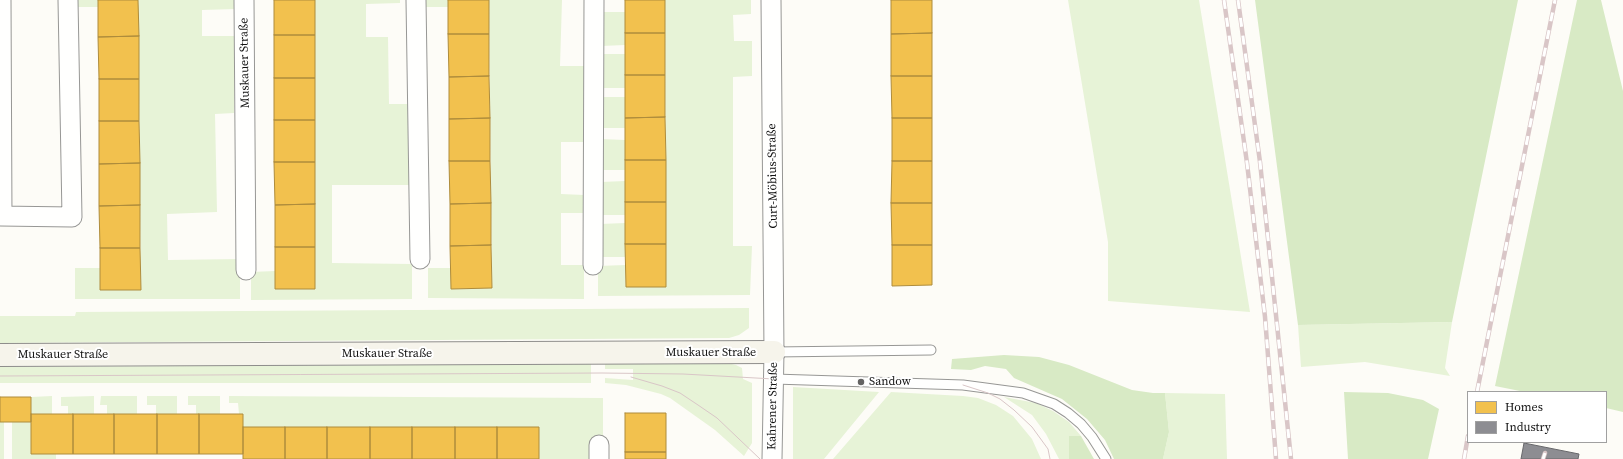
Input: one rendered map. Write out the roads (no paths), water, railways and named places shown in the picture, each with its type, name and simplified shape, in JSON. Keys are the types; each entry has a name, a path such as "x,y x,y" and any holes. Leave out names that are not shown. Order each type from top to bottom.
{"street":[{"path":"1,0 1,216 72,217 68,0"},
{"name":"Muskauer Straße","path":"244,0 246,270"},
{"path":"416,0 420,259"},
{"path":"592,265 594,0"},
{"name":"Curt-Möbius-Straße","path":"771,0 774,352"},
{"name":"Muskauer Straße","path":"0,355 774,352"},
{"name":"Kahrener Straße","path":"772,459 774,352"}],"lane":[{"path":"774,352 931,350"},
{"path":"774,379 963,385 1023,393 1048,401 1068,413 1081,424 1092,437 1106,459"}],"tram line":[{"path":"0,376 602,373 683,374 774,379"},
{"path":"631,377 680,393 717,418 760,459"},
{"path":"963,385 988,393 1000,399 1014,410 1032,427 1048,449 1050,459"}],"railway":[{"path":"1224,0 1247,163 1265,317 1276,459"},
{"path":"1238,0 1260,162 1291,459"},
{"path":"1477,391 1555,0"},
{"path":"1464,459 1467,442"},
{"path":"1543,459 1545,453"}],"place":[{"name":"Sandow","path":"861,382"}]}
